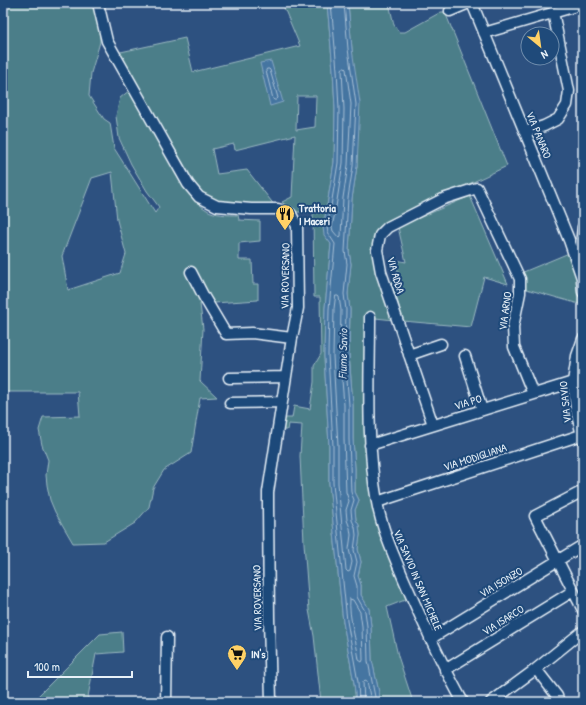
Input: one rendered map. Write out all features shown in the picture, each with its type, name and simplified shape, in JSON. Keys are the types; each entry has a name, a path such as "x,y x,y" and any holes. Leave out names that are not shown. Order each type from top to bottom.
{"street":[{"name":"VIA ROVERSANO","path":"98,3 107,41 188,184 199,197 217,206 251,209 278,209 291,214 297,226 298,308 268,492 268,618 271,702"},
{"path":"450,11 469,3"},
{"name":"VIA PANARO","path":"472,3 569,240 582,278"},
{"path":"484,33 583,4"},
{"path":"525,132 544,126 558,119 567,105 569,91 553,12"},
{"name":"VIA ADDA","path":"433,425 381,272 377,250 380,235 388,227 443,199 477,188"},
{"name":"VIA ARNO","path":"477,188 520,279 520,294 513,327 514,347 533,394"},
{"path":"583,227 583,292"},
{"path":"190,272 226,334 252,333 292,338"},
{"name":"VIA SAVIO IN SAN MICHELE","path":"370,317 370,445 377,502 386,539 430,639 445,670 464,702"},
{"name":"VIA SAVIO","path":"582,438 576,410 573,382 577,356 583,339"},
{"path":"409,355 441,344"},
{"path":"465,356 482,410"},
{"path":"229,378 286,377"},
{"name":"VIA PO","path":"370,445 573,382"},
{"path":"230,403 282,402"},
{"name":"VIA MODIGLIANA","path":"377,502 582,438"},
{"path":"583,491 536,516 583,610"},
{"name":"VIA ISONZO","path":"430,639 583,545"},
{"name":"VIA ISARCO","path":"445,670 573,591"},
{"path":"494,701 583,631"},
{"path":"166,702 167,637"},
{"path":"536,669 557,696 559,702"}],"green space":[{"path":"3,3 95,3 100,24 100,42 91,73 89,96 104,119 110,123 114,148 155,213 159,207 147,191 131,164 119,138 116,116 120,98 130,90 189,191 199,204 210,212 238,215 239,220 260,221 260,241 239,243 239,260 252,260 253,284 258,284 258,300 200,304 203,329 200,381 217,397 200,398 191,453 164,470 153,488 149,507 135,523 104,542 73,543 55,512 50,500 47,485 46,475 48,460 42,445 39,430 43,417 80,416 78,392 3,392","holes":["112,172 117,220 126,254 120,273 68,290 62,256 92,178"]},
{"path":"282,3 327,3 335,109 334,162 323,227 325,235 331,244 325,308 324,356 329,446 329,483 343,622 356,702 321,702 314,636 309,610 304,543 300,456 302,425 288,424 287,430 282,430 285,418 292,418 294,406 310,409 314,382 314,366 321,354 320,297 314,297 313,212 293,212 282,202 292,197 295,135 235,150 234,144 212,149 217,174 247,170 275,206 217,204 202,195 169,139 164,135 116,53 185,38 193,72 300,46","holes":["297,96 316,96 315,127 296,130"]},
{"path":"348,3 389,3 394,25 399,32 405,32 441,12 445,12 507,166 380,226 374,237 373,250 394,320 366,317 369,479 410,598 387,607 398,656 413,702 381,702 372,660 369,609 361,595 361,585 358,576 361,562 358,549 360,535 355,510 359,500 355,492 353,405 349,354 350,310 348,294 351,264 349,251 352,199 357,166 352,49"},
{"path":"470,196 508,284 484,277 471,327 403,321 392,281 399,278 396,260 406,262 398,227"},
{"path":"569,253 578,282 579,304 523,288 521,273"},
{"path":"583,357 583,422 579,402 580,375"},
{"path":"122,632 123,652 96,654 87,702 32,702 100,634"}],"water":[{"name":"Fiume Savio","path":"327,3 348,3 352,49 360,103 357,166 352,199 349,251 351,264 348,294 350,310 349,354 353,405 355,492 359,500 355,510 360,535 358,549 361,562 358,576 361,585 361,595 369,609 372,660 381,702 356,702 343,622 329,483 329,446 324,356 325,308 331,244 324,235 323,227 334,162 335,109"},
{"path":"271,61 283,102 270,106 260,63"}],"place":[{"name":"Trattoria I Maceri","path":"285,231"},
{"name":"IN's","path":"237,671"}]}
